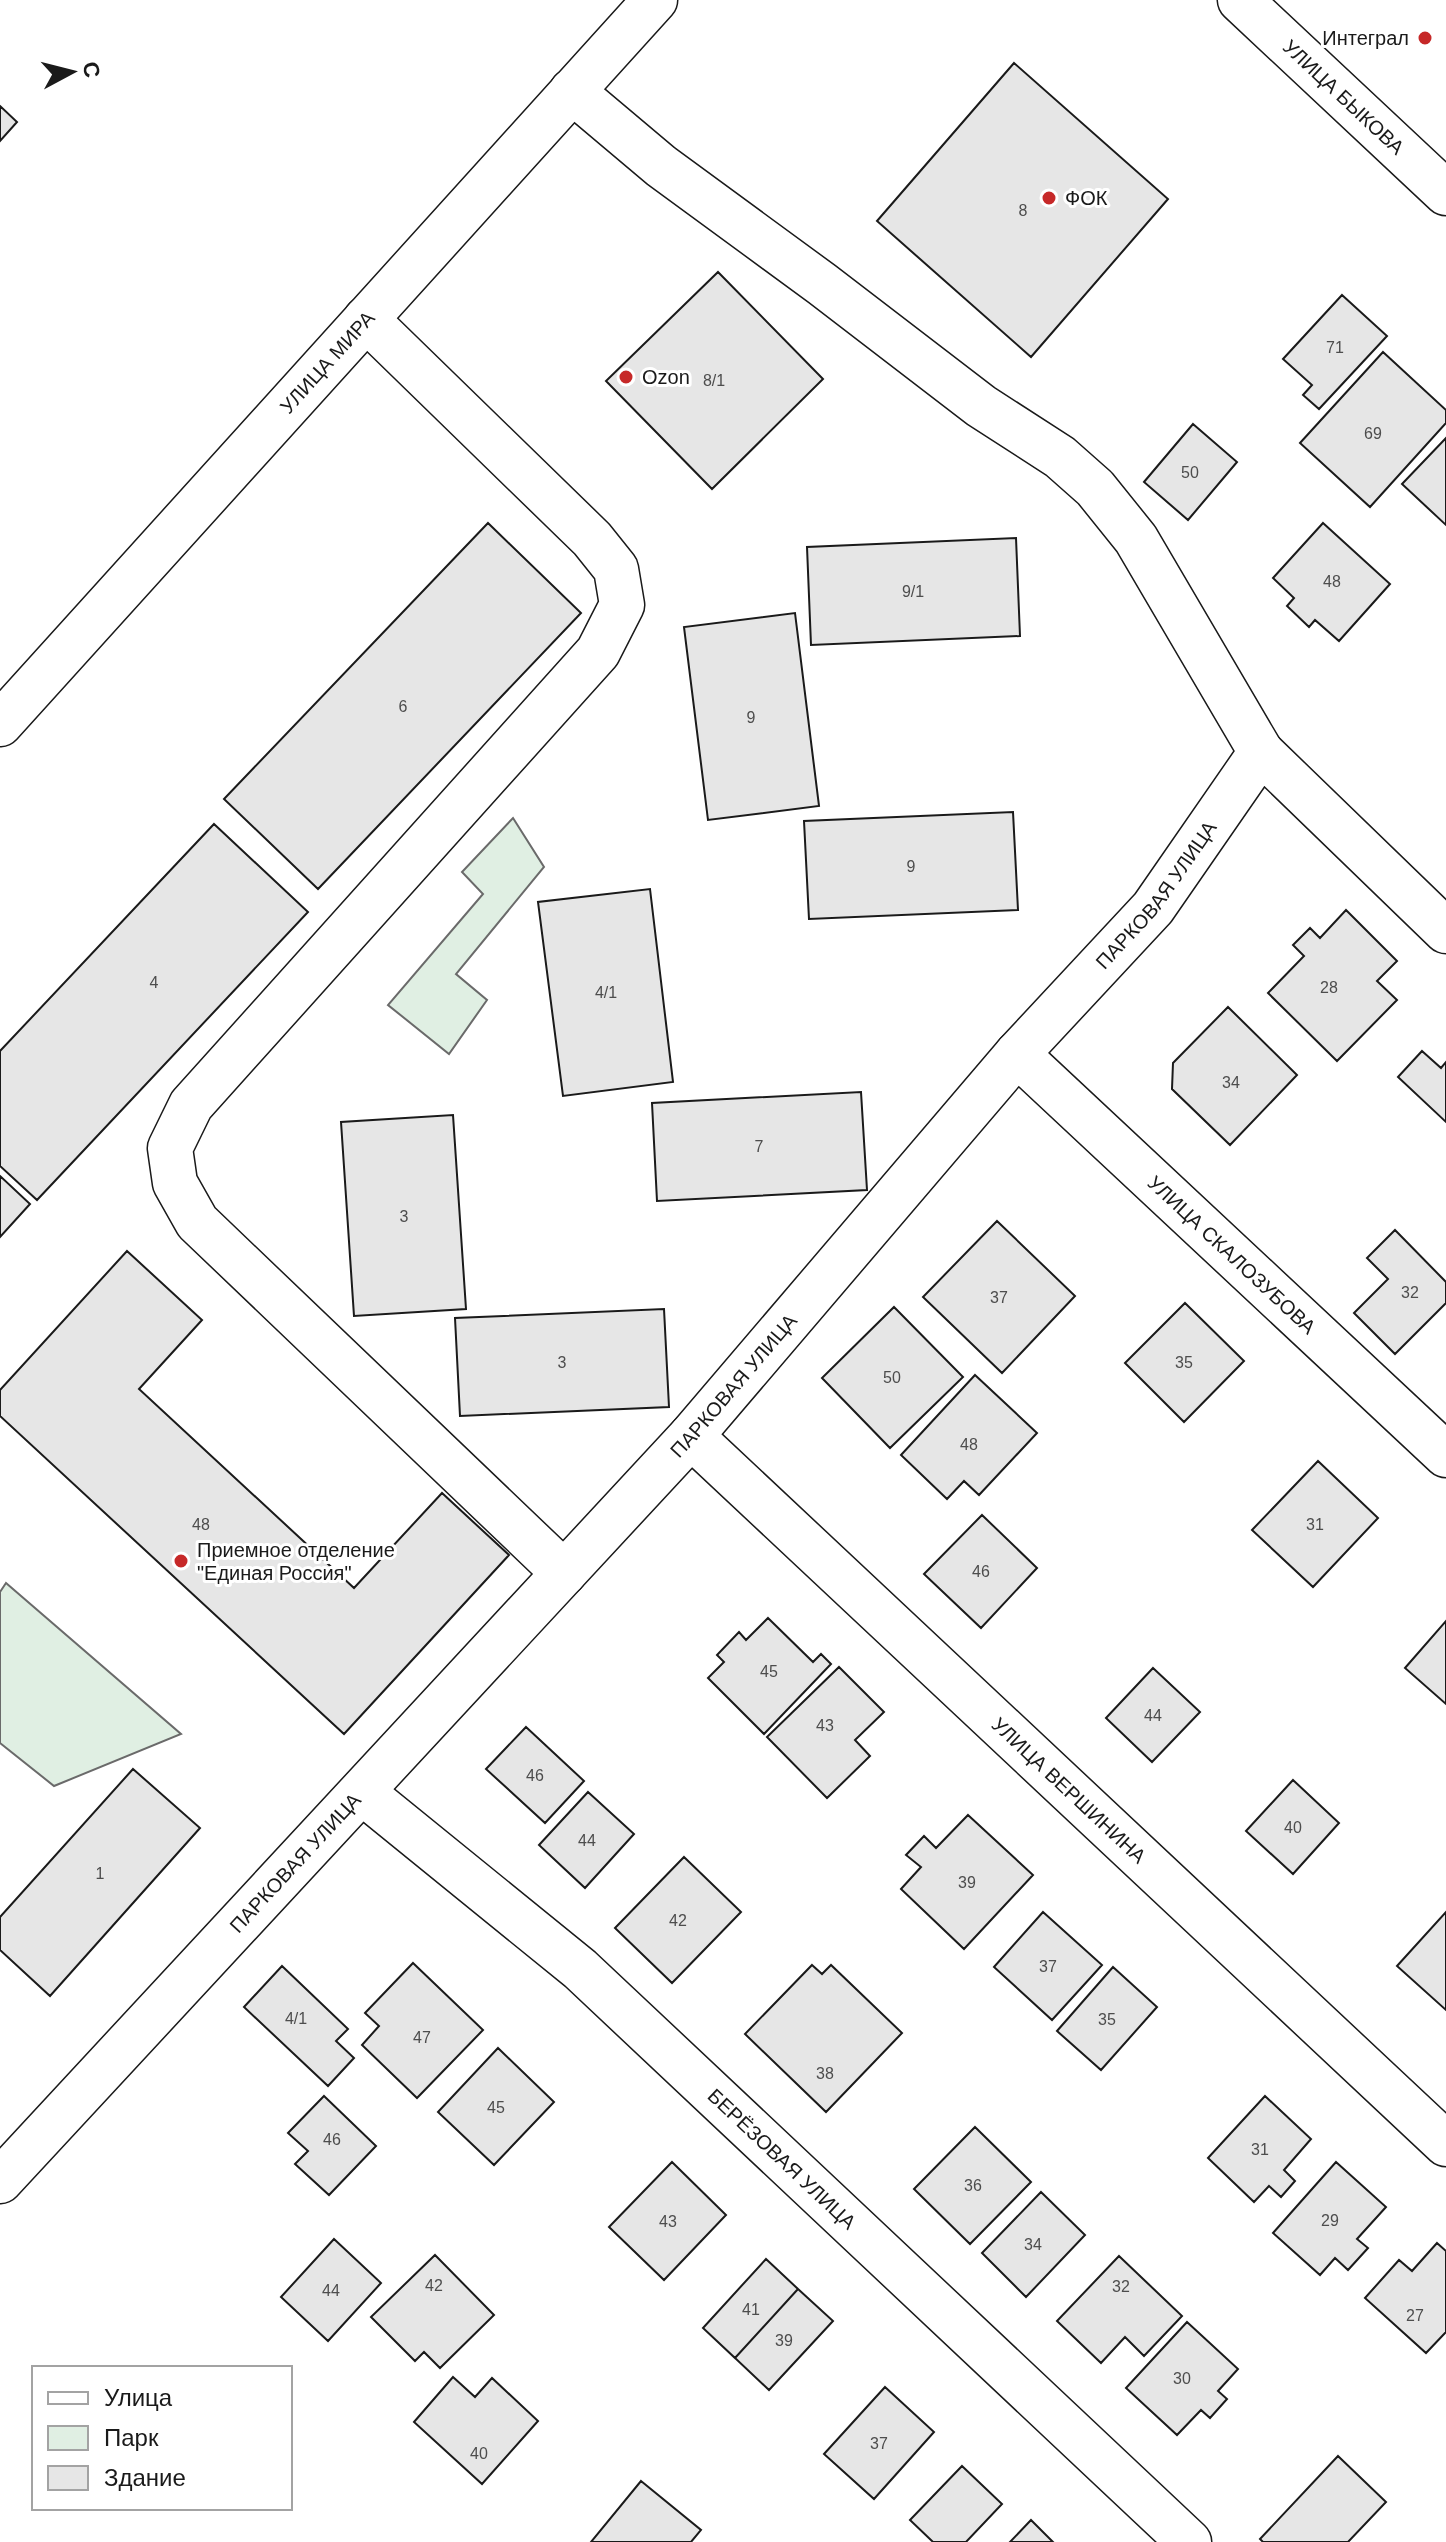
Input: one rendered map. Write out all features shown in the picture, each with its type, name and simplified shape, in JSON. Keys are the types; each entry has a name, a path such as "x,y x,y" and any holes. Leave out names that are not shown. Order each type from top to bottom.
{"street":[{"name":"УЛИЦА МИРА","path":"0,724 655,0"},
{"name":"УЛИЦА БЫКОВА","path":"1240,0 1446,193"},
{"path":"572,91 661,166 981,406 1060,457 1095,488 1136,539 1261,752 1446,931"},
{"path":"366,319 592,539 616,569 622,605 598,652 191,1105 170,1148 175,1183 197,1222 564,1573"},
{"name":"ПАРКОВАЯ УЛИЦА","path":"0,2181 691,1436 1017,1054 1153,908 1261,752"},
{"name":"УЛИЦА СКАЛОЗУБОВА","path":"1017,1054 1446,1455"},
{"name":"УЛИЦА ВЕРШИНИНА","path":"691,1436 1446,2144"},
{"name":"БЕРЁЗОВАЯ УЛИЦА","path":"362,1792 580,1969 1189,2542"}],"green space":[{"path":"513,818 544,867 456,974 487,1000 449,1054 388,1005 483,894 462,872"},
{"path":"6,1583 181,1734 54,1786 0,1743 0,1592"}],"building":[{"path":"1014,63 1168,199 1031,357 877,221"},
{"path":"0,106 17,122 0,141"},
{"path":"718,272 823,379 712,489 606,381"},
{"path":"1342,295 1387,336 1319,409 1303,395 1312,385 1283,359"},
{"path":"1383,352 1446,410 1446,423 1370,507 1300,443"},
{"path":"1193,424 1237,462 1188,520 1144,482"},
{"path":"1446,438 1446,525 1402,484"},
{"path":"488,523 581,613 318,889 224,799"},
{"path":"1323,523 1390,584 1339,641 1315,620 1309,627 1287,606 1294,598 1273,578"},
{"path":"1016,538 1020,636 811,645 807,547"},
{"path":"795,613 819,806 708,820 684,627"},
{"path":"1013,812 1018,910 809,919 804,821"},
{"path":"214,824 308,912 37,1200 0,1166 0,1051"},
{"path":"650,889 673,1082 563,1096 538,902"},
{"path":"1346,910 1397,961 1377,981 1397,1000 1337,1061 1268,993 1304,956 1293,945 1310,928 1320,938"},
{"path":"1228,1007 1297,1075 1230,1145 1172,1089 1173,1063"},
{"path":"1422,1051 1441,1068 1446,1062 1446,1122 1398,1077"},
{"path":"861,1092 867,1190 657,1201 652,1103"},
{"path":"453,1115 466,1309 354,1316 341,1122"},
{"path":"0,1176 30,1204 0,1237"},
{"path":"997,1221 1075,1296 1002,1373 923,1297"},
{"path":"1395,1230 1446,1282 1446,1303 1395,1354 1354,1313 1388,1279 1367,1258"},
{"path":"127,1251 202,1320 139,1389 354,1588 442,1493 509,1555 344,1734 0,1416 0,1390"},
{"path":"1185,1303 1244,1361 1184,1422 1125,1363"},
{"path":"894,1307 963,1377 890,1448 822,1378"},
{"path":"664,1309 669,1407 460,1416 455,1318"},
{"path":"975,1375 1037,1433 979,1495 964,1481 947,1499 901,1455"},
{"path":"1318,1461 1378,1518 1313,1587 1252,1530"},
{"path":"982,1515 1037,1568 981,1628 924,1574"},
{"path":"768,1618 813,1662 821,1654 831,1664 764,1734 708,1678 724,1662 717,1655 739,1632 746,1640"},
{"path":"1446,1621 1446,1704 1405,1668"},
{"path":"839,1667 884,1712 855,1740 870,1756 827,1798 767,1737"},
{"path":"1153,1668 1200,1712 1152,1762 1106,1718"},
{"path":"526,1727 584,1781 545,1823 486,1769"},
{"path":"133,1769 200,1828 50,1996 0,1950 0,1917"},
{"path":"1293,1780 1339,1823 1293,1874 1246,1831"},
{"path":"588,1792 634,1834 585,1888 539,1845"},
{"path":"968,1815 1033,1875 964,1949 901,1889 921,1867 906,1855 924,1836 936,1848"},
{"path":"684,1857 741,1912 672,1983 615,1928"},
{"path":"1043,1912 1102,1965 1052,2020 994,1967"},
{"path":"1446,1912 1446,2010 1397,1966"},
{"path":"413,1963 483,2030 417,2098 362,2045 379,2026 365,2013"},
{"path":"812,1965 822,1974 831,1965 902,2033 826,2112 745,2034"},
{"path":"282,1966 348,2029 336,2041 354,2058 328,2086 244,2007"},
{"path":"1113,1967 1157,2007 1101,2070 1057,2031"},
{"path":"498,2048 554,2102 494,2165 438,2112"},
{"path":"324,2096 376,2146 329,2195 295,2164 308,2151 288,2133"},
{"path":"1265,2096 1311,2139 1284,2170 1295,2181 1281,2197 1269,2186 1254,2202 1208,2158"},
{"path":"975,2127 1031,2182 970,2244 914,2189"},
{"path":"672,2162 726,2215 664,2280 609,2227"},
{"path":"1336,2162 1386,2207 1357,2239 1368,2248 1348,2270 1335,2258 1320,2275 1273,2233"},
{"path":"1041,2192 1085,2235 1026,2297 982,2253"},
{"path":"334,2239 381,2283 328,2341 281,2297"},
{"path":"1437,2243 1446,2251 1446,2332 1426,2353 1365,2298 1399,2260 1412,2271"},
{"path":"435,2255 494,2315 440,2368 424,2352 415,2361 371,2317"},
{"path":"1119,2256 1182,2316 1144,2356 1125,2337 1101,2363 1057,2321"},
{"path":"766,2259 798,2289 735,2358 703,2328"},
{"path":"798,2289 833,2321 769,2390 735,2358"},
{"path":"1187,2322 1238,2369 1218,2391 1227,2399 1210,2418 1201,2410 1177,2435 1126,2388"},
{"path":"453,2377 475,2397 492,2378 538,2421 482,2484 414,2422"},
{"path":"885,2387 934,2432 874,2499 824,2454"},
{"path":"1338,2456 1386,2502 1348,2542 1263,2542 1260,2539"},
{"path":"962,2466 1002,2504 966,2542 933,2542 910,2520"},
{"path":"641,2481 701,2530 691,2542 591,2542"},
{"path":"1031,2520 1053,2542 1010,2542"}],"place":[{"name":"Интеграл","path":"1425,38"},
{"name":"ФОК","path":"1049,198"},
{"name":"Ozon","path":"626,377"},
{"name":"Приемное отделение \"Единая Россия\"","path":"181,1561"}]}
